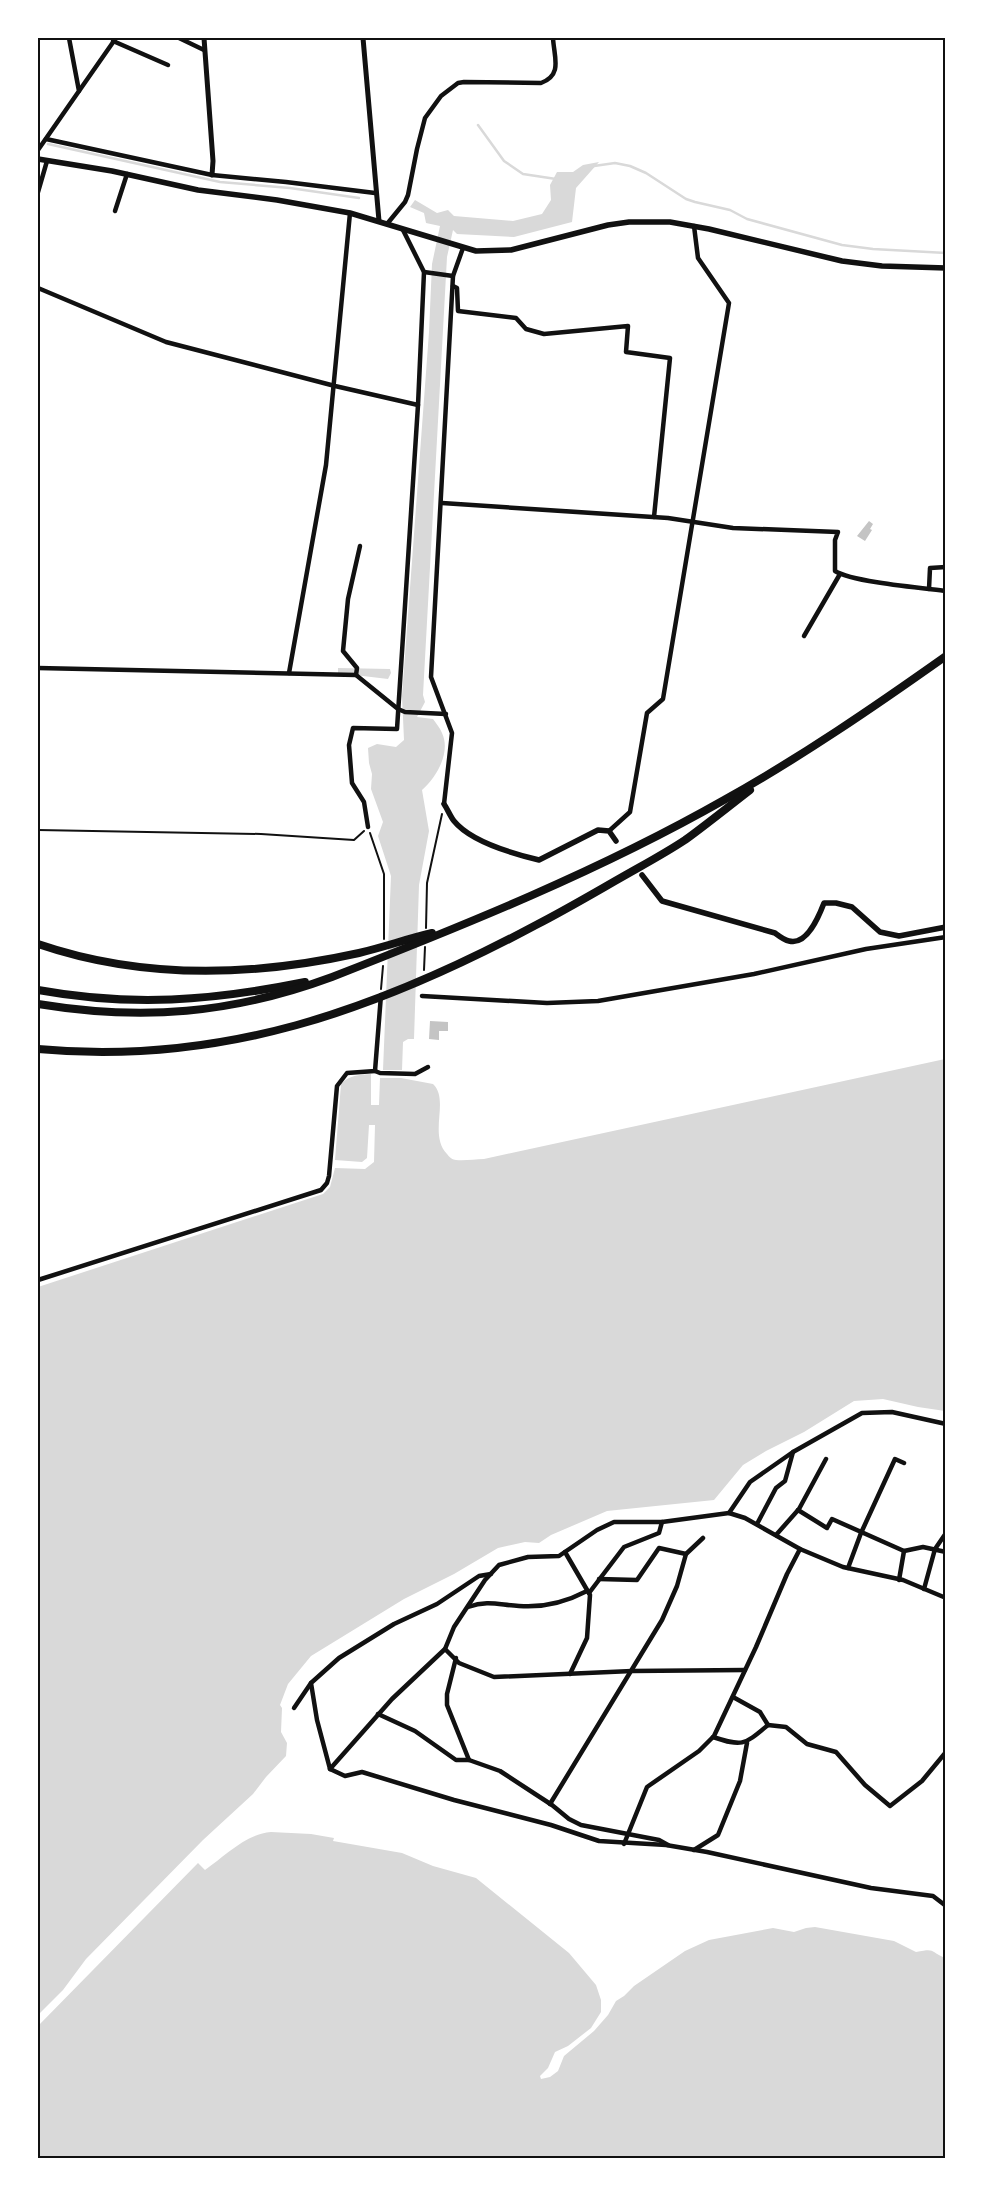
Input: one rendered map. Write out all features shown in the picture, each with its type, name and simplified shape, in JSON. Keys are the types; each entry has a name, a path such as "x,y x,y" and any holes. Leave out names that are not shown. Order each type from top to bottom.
{"highway":[{"path":"38,1004 106,1013 187,1012 245,1003 292,991 351,970 578,875 675,827 777,769 946,656"},
{"path":"38,1049 130,1052 195,1046 236,1040 295,1027 364,1005 500,944 564,910 684,840 777,769"},
{"path":"38,944 116,965 187,972 264,969 360,952 454,928"},
{"path":"38,990 96,999 162,1001 262,991 332,977"}],"main road":[{"path":"38,159 127,174 198,190 277,200 350,213 476,252 502,251 608,225 629,222 670,222 842,261 882,266 946,268"},
{"path":"444,804 455,822 468,834 520,855 539,860 598,830 609,832 616,841"},
{"path":"642,875 662,901 775,933 786,941 792,942 802,939 815,924 824,903 836,903 852,907 880,932 899,936 946,927"}],"street":[{"path":"69,38 79,92"},
{"path":"179,38 204,50"},
{"path":"204,38 213,161 212,175"},
{"path":"363,38 375,194 379,221"},
{"path":"387,224 405,202 424,124 433,106 441,96 458,83 464,82 540,83 551,79 555,72 553,38"},
{"path":"38,150 115,40 168,65"},
{"path":"46,139 212,175 286,182 375,194"},
{"path":"38,192 47,160"},
{"path":"115,211 127,174"},
{"path":"289,673 326,465 350,213"},
{"path":"609,832 630,812 648,713 663,699 729,303 698,258 694,226"},
{"path":"368,827 364,802 352,783 349,744 353,728 397,729 426,272 403,230"},
{"path":"444,804 452,733 431,677 453,286 451,276 463,248"},
{"path":"426,272 451,276"},
{"path":"453,286 457,288 458,311 516,318 526,329 544,334 628,326 626,352 670,358 654,517"},
{"path":"38,288 166,342 335,386 418,404"},
{"path":"442,503 654,517 694,521 733,528 838,532 835,540 835,571 840,574 874,581 946,591"},
{"path":"356,675 357,668 343,651 348,599 360,546"},
{"path":"929,589 930,568 946,567"},
{"path":"804,636 840,574"},
{"path":"38,668 356,675 404,712 444,714"},
{"path":"422,996 547,1003 598,1001 754,974 866,949 946,938"},
{"path":"378,1072 381,994"},
{"path":"38,1280 321,1190 327,1183 329,1176 337,1086 340,1079 353,1071 415,1074 428,1068"},
{"path":"729,1514 750,1482 793,1452 862,1412 892,1412 946,1424"},
{"path":"757,1524 776,1488 785,1481 793,1452"},
{"path":"776,1535 798,1510 826,1459"},
{"path":"848,1568 861,1533 895,1459 904,1463"},
{"path":"798,1510 827,1528 832,1519 904,1551 923,1547 946,1552"},
{"path":"330,1769 378,1714 445,1649 454,1627 499,1565 528,1558 559,1556 597,1530 614,1522 662,1522 711,1514 729,1514 757,1524 800,1549 848,1568 899,1580 946,1598"},
{"path":"468,1607 482,1602 534,1606 570,1600 588,1592 624,1547 659,1533 662,1522"},
{"path":"924,1589 935,1549 946,1533"},
{"path":"550,1804 662,1620 677,1586 686,1554 702,1538"},
{"path":"599,1579 637,1580 659,1548 686,1554"},
{"path":"624,1844 647,1787 699,1751 713,1737 800,1549"},
{"path":"899,1580 904,1551"},
{"path":"565,1552 590,1595 587,1638 570,1674"},
{"path":"294,1708 311,1683 339,1658 376,1637 394,1624 437,1604 479,1576 491,1574"},
{"path":"445,1649 460,1664 494,1677 745,1670"},
{"path":"456,1658 447,1694 447,1705 469,1760"},
{"path":"311,1683 316,1720 330,1769"},
{"path":"733,1697 760,1712 768,1725"},
{"path":"378,1714 415,1731 456,1760 469,1760 500,1771 569,1819 581,1825 659,1840 669,1846"},
{"path":"713,1737 732,1743 746,1743 768,1725 786,1727 807,1744 836,1752 865,1785 890,1806 922,1780 946,1752"},
{"path":"694,1850 718,1835 740,1781 746,1743"},
{"path":"330,1769 346,1776 362,1772 454,1800 551,1825 599,1841 669,1846 694,1850 871,1888 933,1896 946,1906"}],"path":[{"path":"426,928 428,883 444,804"},
{"path":"38,830 261,834 354,840 368,827 384,874 384,946"},
{"path":"424,971 425,946"},
{"path":"381,994 383,965"}],"shaded area":[{"path":"599,162 576,188 572,222 514,237 457,234 453,230 447,257 423,695 425,702 417,717 433,719 442,733 445,748 441,764 428,785 422,790 429,831 419,885 414,1039 408,1039 403,1042 402,1070 383,1070 391,876 378,836 383,822 371,789 372,774 368,748 377,744 396,747 404,740 402,696 429,332 432,264 440,226 426,223 424,213 410,207 415,200 437,213 448,210 454,216 513,221 542,214 551,200 550,185 557,172 573,172 583,165"},
{"path":"338,668 390,669 391,673 388,679 338,673"},
{"path":"945,1059 945,1411 883,1399 854,1401 804,1432 743,1465 714,1500 607,1511 551,1535 539,1543 525,1542 498,1548 454,1574 404,1599 311,1656 288,1684 280,1705 282,1708 281,1732 287,1743 286,1756 253,1794 203,1840 86,1959 63,1990 38,2015 38,1287 323,1194 330,1187 335,1168 365,1169 374,1162 375,1125 369,1125 367,1158 362,1162 335,1160 341,1084 354,1076 371,1074 371,1105 379,1105 380,1078 401,1078 433,1084 438,1091 440,1099 439,1137 442,1146 451,1158 463,1160 484,1159"},
{"path":"271,1832 311,1834 334,1838 333,1841 402,1853 433,1866 476,1878 569,1953 596,1985 601,2000 601,2012 591,2028 568,2046 555,2052 548,2068 540,2076 541,2079 550,2077 558,2071 564,2056 594,2031 608,2015 616,2001 634,1986 685,1951 709,1940 773,1928 794,1932 815,1927 894,1941 916,1952 932,1951 945,1958 945,2158 38,2158 38,2026 198,1863 205,1870 244,1841"}],"building":[{"path":"869,521 873,524 870,529 872,530 865,541 857,536"},
{"path":"430,1021 448,1022 448,1031 439,1031 439,1040 429,1039"}],"waterway":[{"path":"478,125 504,161 523,174 556,179"},
{"path":"48,144 220,182 290,188 359,198"},
{"path":"594,166 615,163 630,166 646,173 686,199 730,210 747,219 842,245 873,249 946,253"}]}
